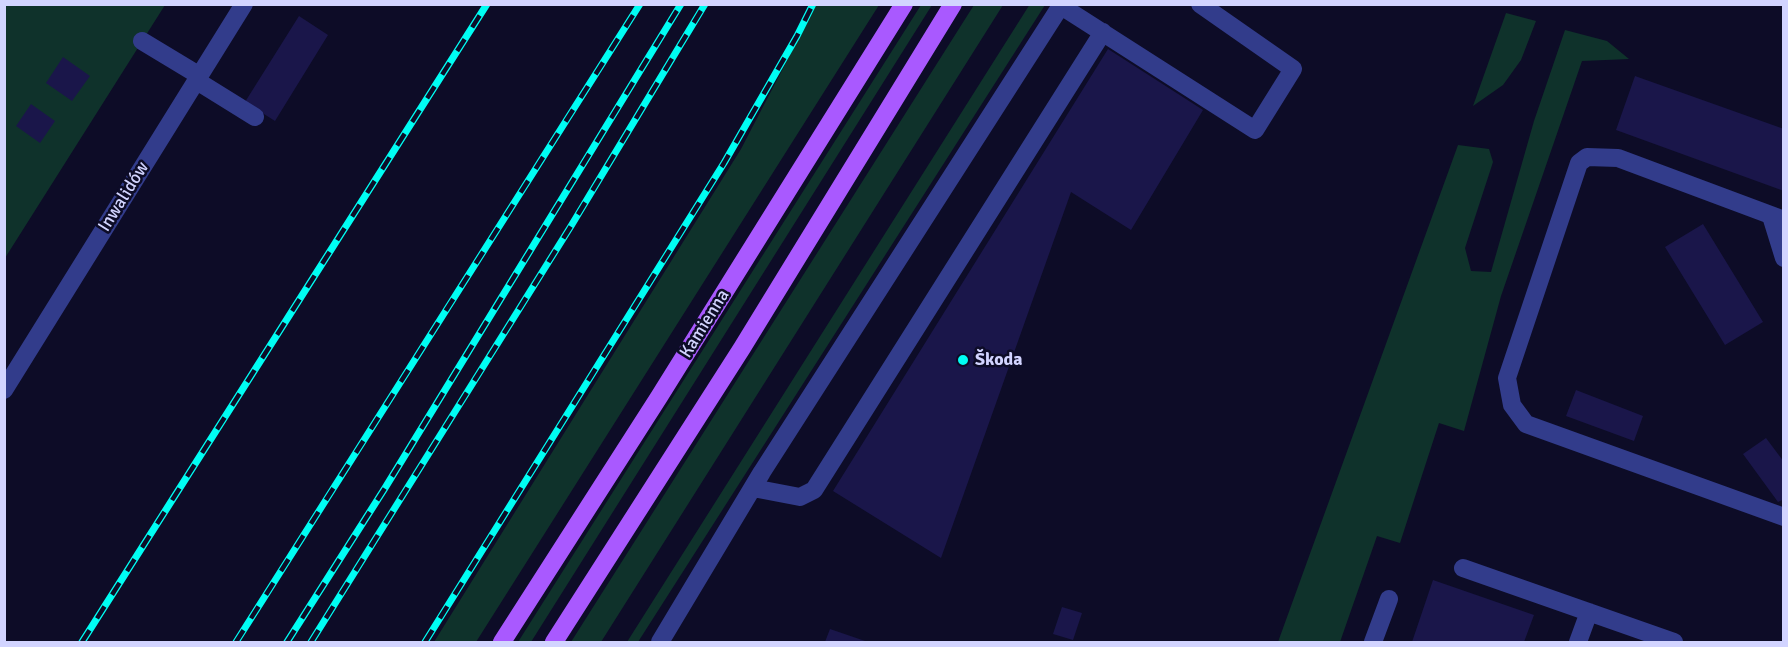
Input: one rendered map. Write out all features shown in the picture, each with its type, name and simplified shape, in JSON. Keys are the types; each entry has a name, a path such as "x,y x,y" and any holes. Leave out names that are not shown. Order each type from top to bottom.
{"main road":[{"name":"Kamienna","path":"502,642 659,397 904,4"},
{"path":"554,642 742,348 953,4"}],"street":[{"name":"Inwalidów","path":"4,390 244,4"},
{"path":"660,642 753,488 1062,5 1255,130 1293,69 1200,4"},
{"path":"753,488 800,497 814,490 1103,32"},
{"path":"142,41 255,117"},
{"path":"1784,258 1777,218 1618,158 1587,157 1579,163 1507,378 1512,405 1526,424 1784,517"},
{"path":"1462,568 1674,642"},
{"path":"1373,642 1389,599"},
{"path":"1578,642 1588,612"}],"green space":[{"path":"1030,4 1045,5 638,642 627,642"},
{"path":"5,5 165,5 5,258"},
{"path":"816,5 879,5 476,642 434,642 741,149"},
{"path":"921,5 932,5 531,642 518,642"},
{"path":"974,5 1003,5 601,642 571,642"},
{"path":"1506,13 1536,21 1521,60 1503,85 1473,106"},
{"path":"1565,30 1607,41 1629,59 1582,61 1501,296 1464,431 1439,423 1400,543 1377,536 1340,642 1278,642 1458,145 1489,149 1493,162 1465,248 1471,271 1491,272 1534,121"}],"building":[{"path":"299,16 328,35 275,121 245,102"},
{"name":"Škoda","path":"1108,49 1203,110 1131,230 1071,192 941,558 833,491"},
{"path":"63,57 90,76 72,101 46,83"},
{"path":"1635,76 1784,129 1784,191 1616,130"},
{"path":"31,104 55,121 40,143 16,126"},
{"path":"1703,224 1763,322 1725,345 1665,247"},
{"path":"1576,390 1643,416 1634,441 1566,416"},
{"path":"1766,438 1784,462 1784,499 1778,502 1743,454"},
{"path":"1433,580 1534,615 1524,642 1412,642"},
{"path":"1062,607 1082,613 1073,640 1053,634"},
{"path":"830,629 868,642 825,642"}],"railway":[{"path":"82,642 487,4"},
{"path":"236,642 640,4"},
{"path":"287,642 385,488 681,4"},
{"path":"311,642 571,226 705,4"},
{"path":"425,642 724,163 813,4"}],"place":[{"name":"Škoda","path":"963,360"}]}
